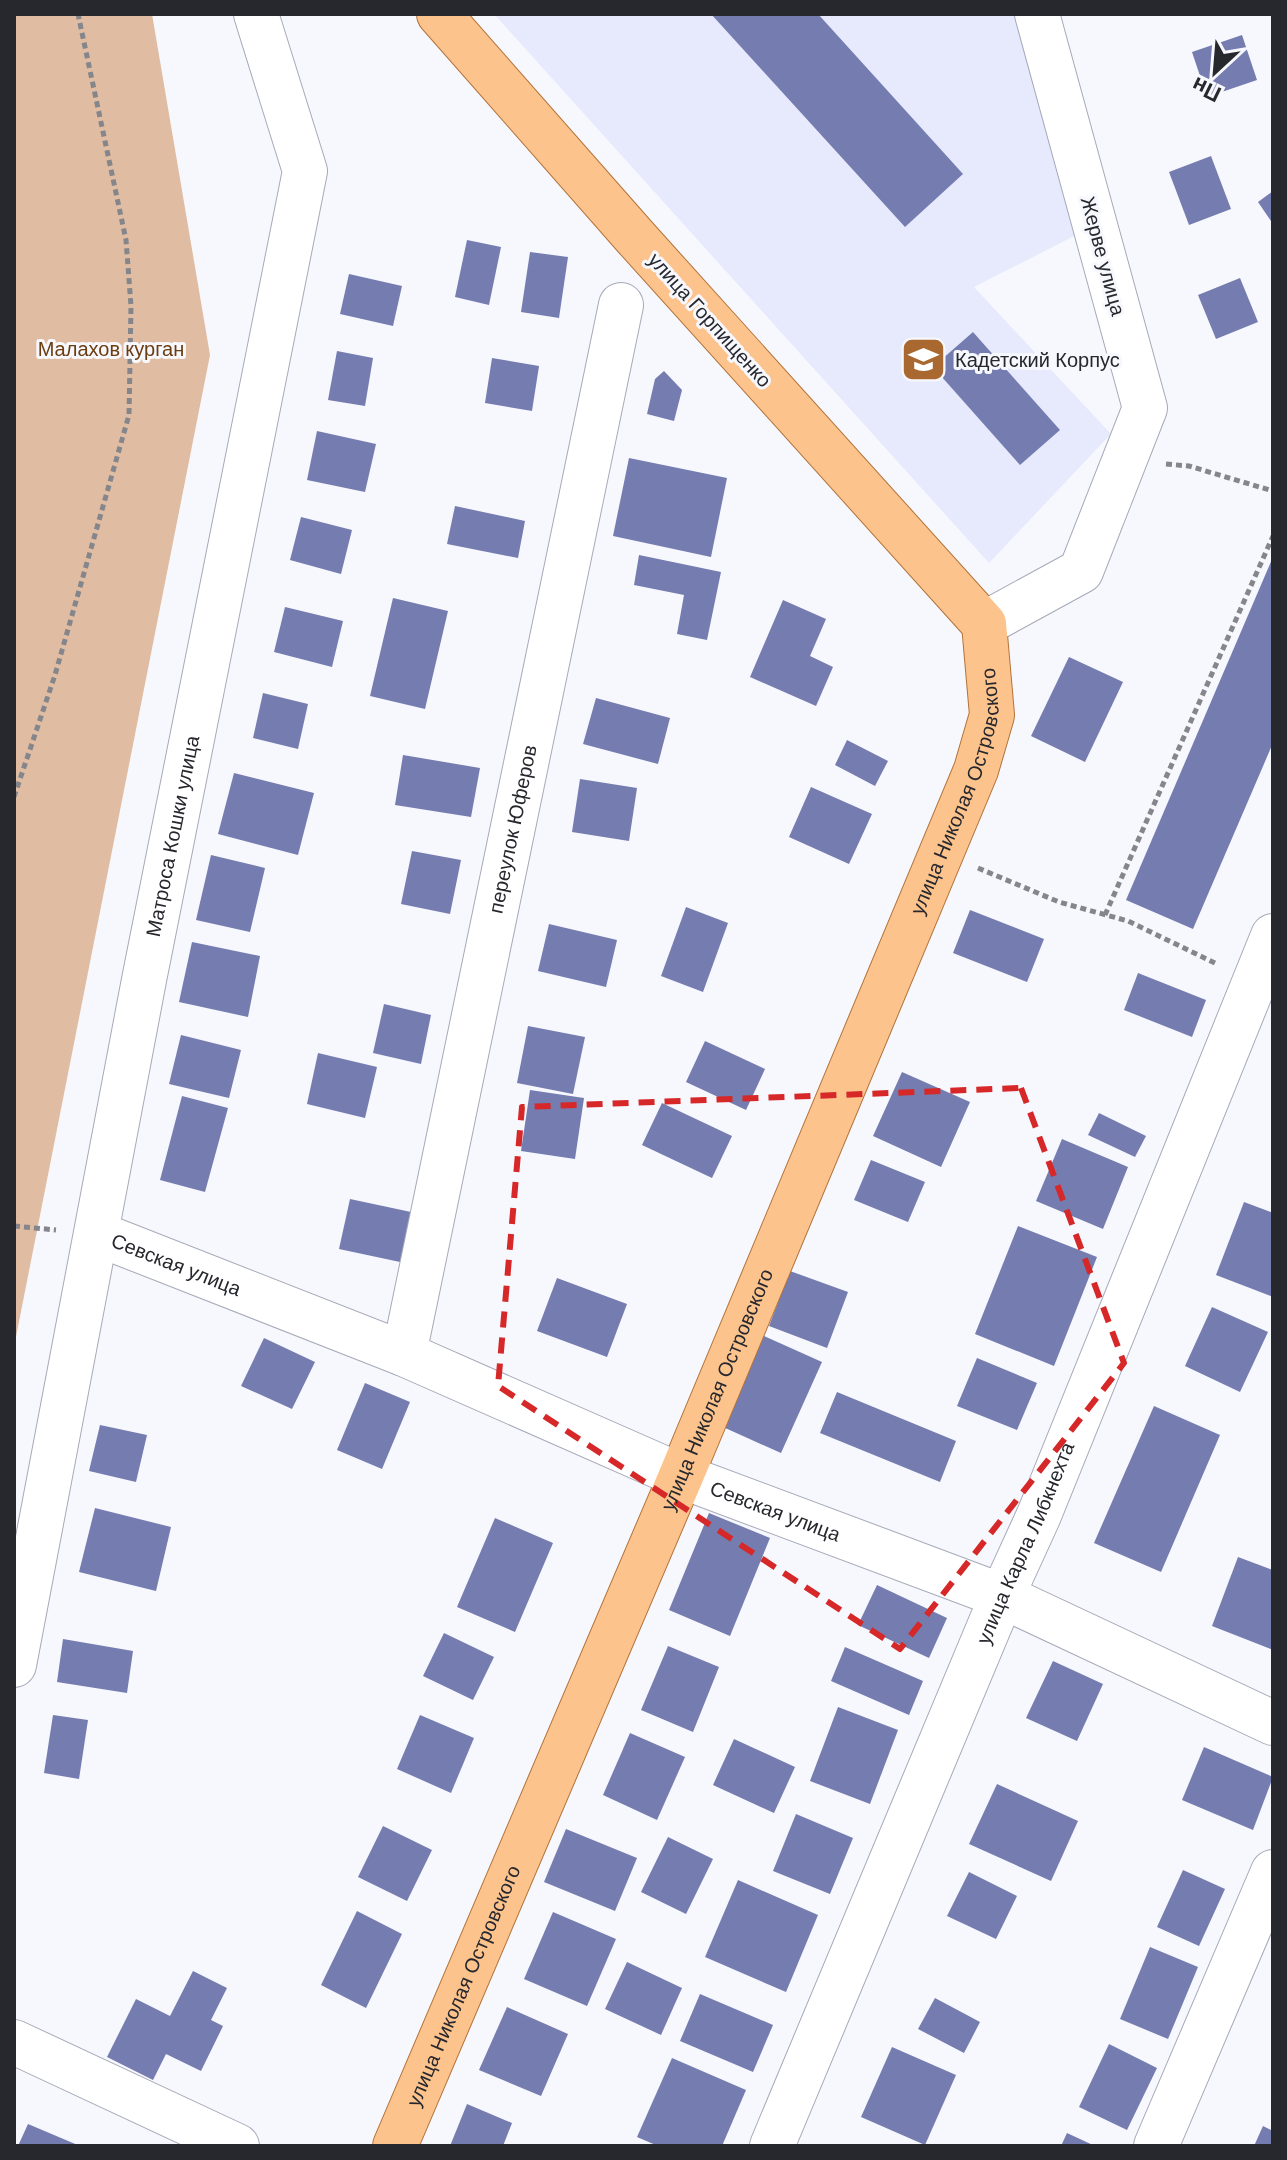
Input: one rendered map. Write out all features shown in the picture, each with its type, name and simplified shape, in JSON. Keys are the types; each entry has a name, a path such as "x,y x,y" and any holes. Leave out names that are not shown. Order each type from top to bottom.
{"main road":[{"name":"улица Горпищенко","path":"439,14 984,624"},
{"name":"улица Николая Островского","path":"395,2146 681,1476 976,770 992,715 984,624"}],"street":[{"name":"Матроса Кошки улица","path":"14,1665 144,980 305,171 256,14"},
{"name":"Жерве улица","path":"984,624 1081,571 1145,408 1037,14"},
{"name":"переулок Юферов","path":"404,1354 621,305"},
{"name":"улица Карла Либкнехта","path":"772,2146 1002,1596 1039,1515 1273,936"},
{"name":"Севская улица","path":"98,1234 404,1354 681,1476 1002,1596 1273,1723"},
{"path":"1156,2146 1273,1872"},
{"path":"14,2042 237,2146"}],"path":[{"path":"14,797 55,675 129,415 131,306 126,240 78,14"},
{"path":"1125,460 1189,466 1273,491"},
{"path":"1105,915 1273,536"},
{"path":"980,869 1059,902 1128,921 1218,965 1251,989"}],"highlighted area":[{"path":"1021,1088 1124,1363 900,1649 498,1386 522,1107"}],"shaded area":[{"name":"Кадетский Корпус","path":"494,14 1015,14 1086,230 974,287 1111,434 989,563"}],"green space":[{"name":"Малахов курган","path":"14,14 152,14 210,355 14,1347"}],"building":[{"path":"711,14 818,14 963,174 905,227"},
{"path":"1242,35 1257,80 1207,97 1192,52"},
{"path":"1211,156 1231,209 1189,225 1169,172"},
{"path":"1273,191 1273,224 1258,202"},
{"path":"467,240 501,247 489,305 455,297"},
{"path":"530,252 568,257 559,318 521,312"},
{"path":"349,274 402,286 393,326 340,314"},
{"path":"1240,278 1258,322 1216,339 1198,295"},
{"path":"973,332 1060,430 1020,465 933,367"},
{"path":"337,351 373,358 365,406 328,400"},
{"path":"492,358 539,366 532,411 485,403"},
{"path":"664,371 682,390 674,421 647,414 655,379"},
{"path":"317,431 376,444 365,492 307,480"},
{"path":"629,458 727,478 711,557 613,536"},
{"path":"455,506 525,521 518,558 447,544"},
{"path":"301,517 352,530 341,574 290,560"},
{"path":"639,555 721,572 707,640 677,634 684,595 634,585"},
{"path":"1273,557 1273,743 1193,929 1126,900"},
{"path":"393,598 448,611 425,709 370,696"},
{"path":"783,600 826,619 810,656 833,667 816,706 750,677"},
{"path":"285,607 343,621 332,667 274,652"},
{"path":"1069,657 1123,682 1085,762 1031,736"},
{"path":"263,693 308,704 298,749 253,738"},
{"path":"596,698 670,718 658,764 583,744"},
{"path":"847,740 888,761 875,786 835,765"},
{"path":"403,755 480,768 471,817 395,805"},
{"path":"234,773 314,793 298,855 218,834"},
{"path":"580,779 637,788 629,841 572,832"},
{"path":"811,787 872,814 849,864 789,837"},
{"path":"412,851 461,860 450,914 401,904"},
{"path":"211,855 265,868 250,932 196,920"},
{"path":"686,907 728,923 703,992 661,976"},
{"path":"970,910 1044,939 1027,982 953,953"},
{"path":"549,924 617,940 606,987 538,971"},
{"path":"192,942 260,956 248,1017 179,1002"},
{"path":"1138,973 1206,1000 1192,1037 1124,1010"},
{"path":"384,1004 431,1015 421,1064 373,1053"},
{"path":"528,1026 585,1037 573,1094 517,1083"},
{"path":"181,1035 241,1050 229,1098 169,1084"},
{"path":"705,1041 765,1069 746,1110 686,1082"},
{"path":"318,1053 377,1067 365,1118 307,1104"},
{"path":"902,1072 970,1102 941,1167 873,1136"},
{"path":"530,1090 584,1098 575,1159 521,1151"},
{"path":"182,1096 228,1108 205,1192 160,1180"},
{"path":"662,1103 732,1136 712,1178 642,1145"},
{"path":"1099,1113 1146,1136 1135,1157 1088,1135"},
{"path":"1062,1139 1128,1167 1103,1229 1036,1201"},
{"path":"871,1160 925,1182 908,1222 854,1200"},
{"path":"350,1199 411,1212 400,1262 339,1249"},
{"path":"1244,1202 1273,1213 1273,1297 1216,1275"},
{"path":"1018,1226 1097,1257 1054,1366 975,1334"},
{"path":"790,1271 848,1292 827,1348 769,1326"},
{"path":"557,1278 627,1304 607,1357 537,1331"},
{"path":"1212,1307 1268,1332 1240,1392 1185,1366"},
{"path":"764,1336 822,1362 781,1453 723,1427"},
{"path":"264,1338 315,1362 292,1409 241,1386"},
{"path":"977,1358 1037,1383 1017,1430 957,1406"},
{"path":"365,1383 410,1402 382,1469 337,1450"},
{"path":"837,1392 956,1441 940,1482 820,1433"},
{"path":"1154,1406 1220,1435 1161,1572 1094,1543"},
{"path":"100,1425 147,1435 136,1482 89,1471"},
{"path":"95,1508 171,1527 156,1591 79,1572"},
{"path":"709,1513 770,1538 730,1636 669,1610"},
{"path":"495,1518 553,1543 515,1632 457,1607"},
{"path":"1238,1557 1273,1570 1273,1650 1212,1626"},
{"path":"877,1585 947,1618 929,1658 858,1625"},
{"path":"444,1633 494,1657 473,1700 423,1676"},
{"path":"63,1639 133,1651 127,1693 57,1682"},
{"path":"668,1646 719,1667 693,1732 641,1710"},
{"path":"845,1647 923,1681 909,1715 831,1681"},
{"path":"1053,1661 1103,1684 1077,1741 1026,1718"},
{"path":"838,1707 898,1730 870,1804 810,1781"},
{"path":"53,1715 88,1720 79,1779 44,1773"},
{"path":"420,1715 474,1738 451,1793 397,1769"},
{"path":"630,1733 685,1757 657,1820 603,1795"},
{"path":"734,1739 795,1767 774,1813 713,1785"},
{"path":"1204,1747 1273,1777 1253,1830 1182,1800"},
{"path":"997,1784 1078,1821 1051,1881 969,1844"},
{"path":"796,1814 853,1838 830,1894 773,1871"},
{"path":"383,1826 432,1850 407,1901 358,1877"},
{"path":"566,1829 637,1858 615,1911 544,1882"},
{"path":"668,1837 713,1859 686,1914 641,1892"},
{"path":"1183,1870 1225,1889 1199,1946 1157,1927"},
{"path":"969,1872 1017,1896 996,1939 947,1916"},
{"path":"738,1880 818,1915 786,1992 705,1957"},
{"path":"357,1911 402,1934 366,2008 321,1985"},
{"path":"553,1912 616,1939 587,2006 524,1979"},
{"path":"1150,1947 1198,1967 1168,2039 1120,2019"},
{"path":"627,1962 682,1988 661,2035 605,2009"},
{"path":"193,1971 227,1988 211,2020 223,2026 201,2071 166,2054 153,2080 107,2057 136,1999 170,2016"},
{"path":"700,1994 773,2025 753,2072 680,2041"},
{"path":"935,1998 980,2022 964,2053 918,2029"},
{"path":"507,2007 568,2034 541,2096 479,2070"},
{"path":"1109,2044 1157,2068 1127,2130 1079,2107"},
{"path":"892,2047 956,2075 925,2145 861,2117"},
{"path":"672,2058 746,2090 722,2146 658,2146 637,2137"},
{"path":"467,2104 512,2123 503,2146 450,2146"},
{"path":"28,2124 80,2146 18,2146"},
{"path":"1263,2126 1273,2131 1273,2146 1254,2146"},
{"path":"1067,2133 1095,2146 1061,2146"}],"place":[{"name":"Кадетский Корпус","path":"924,360"}]}
